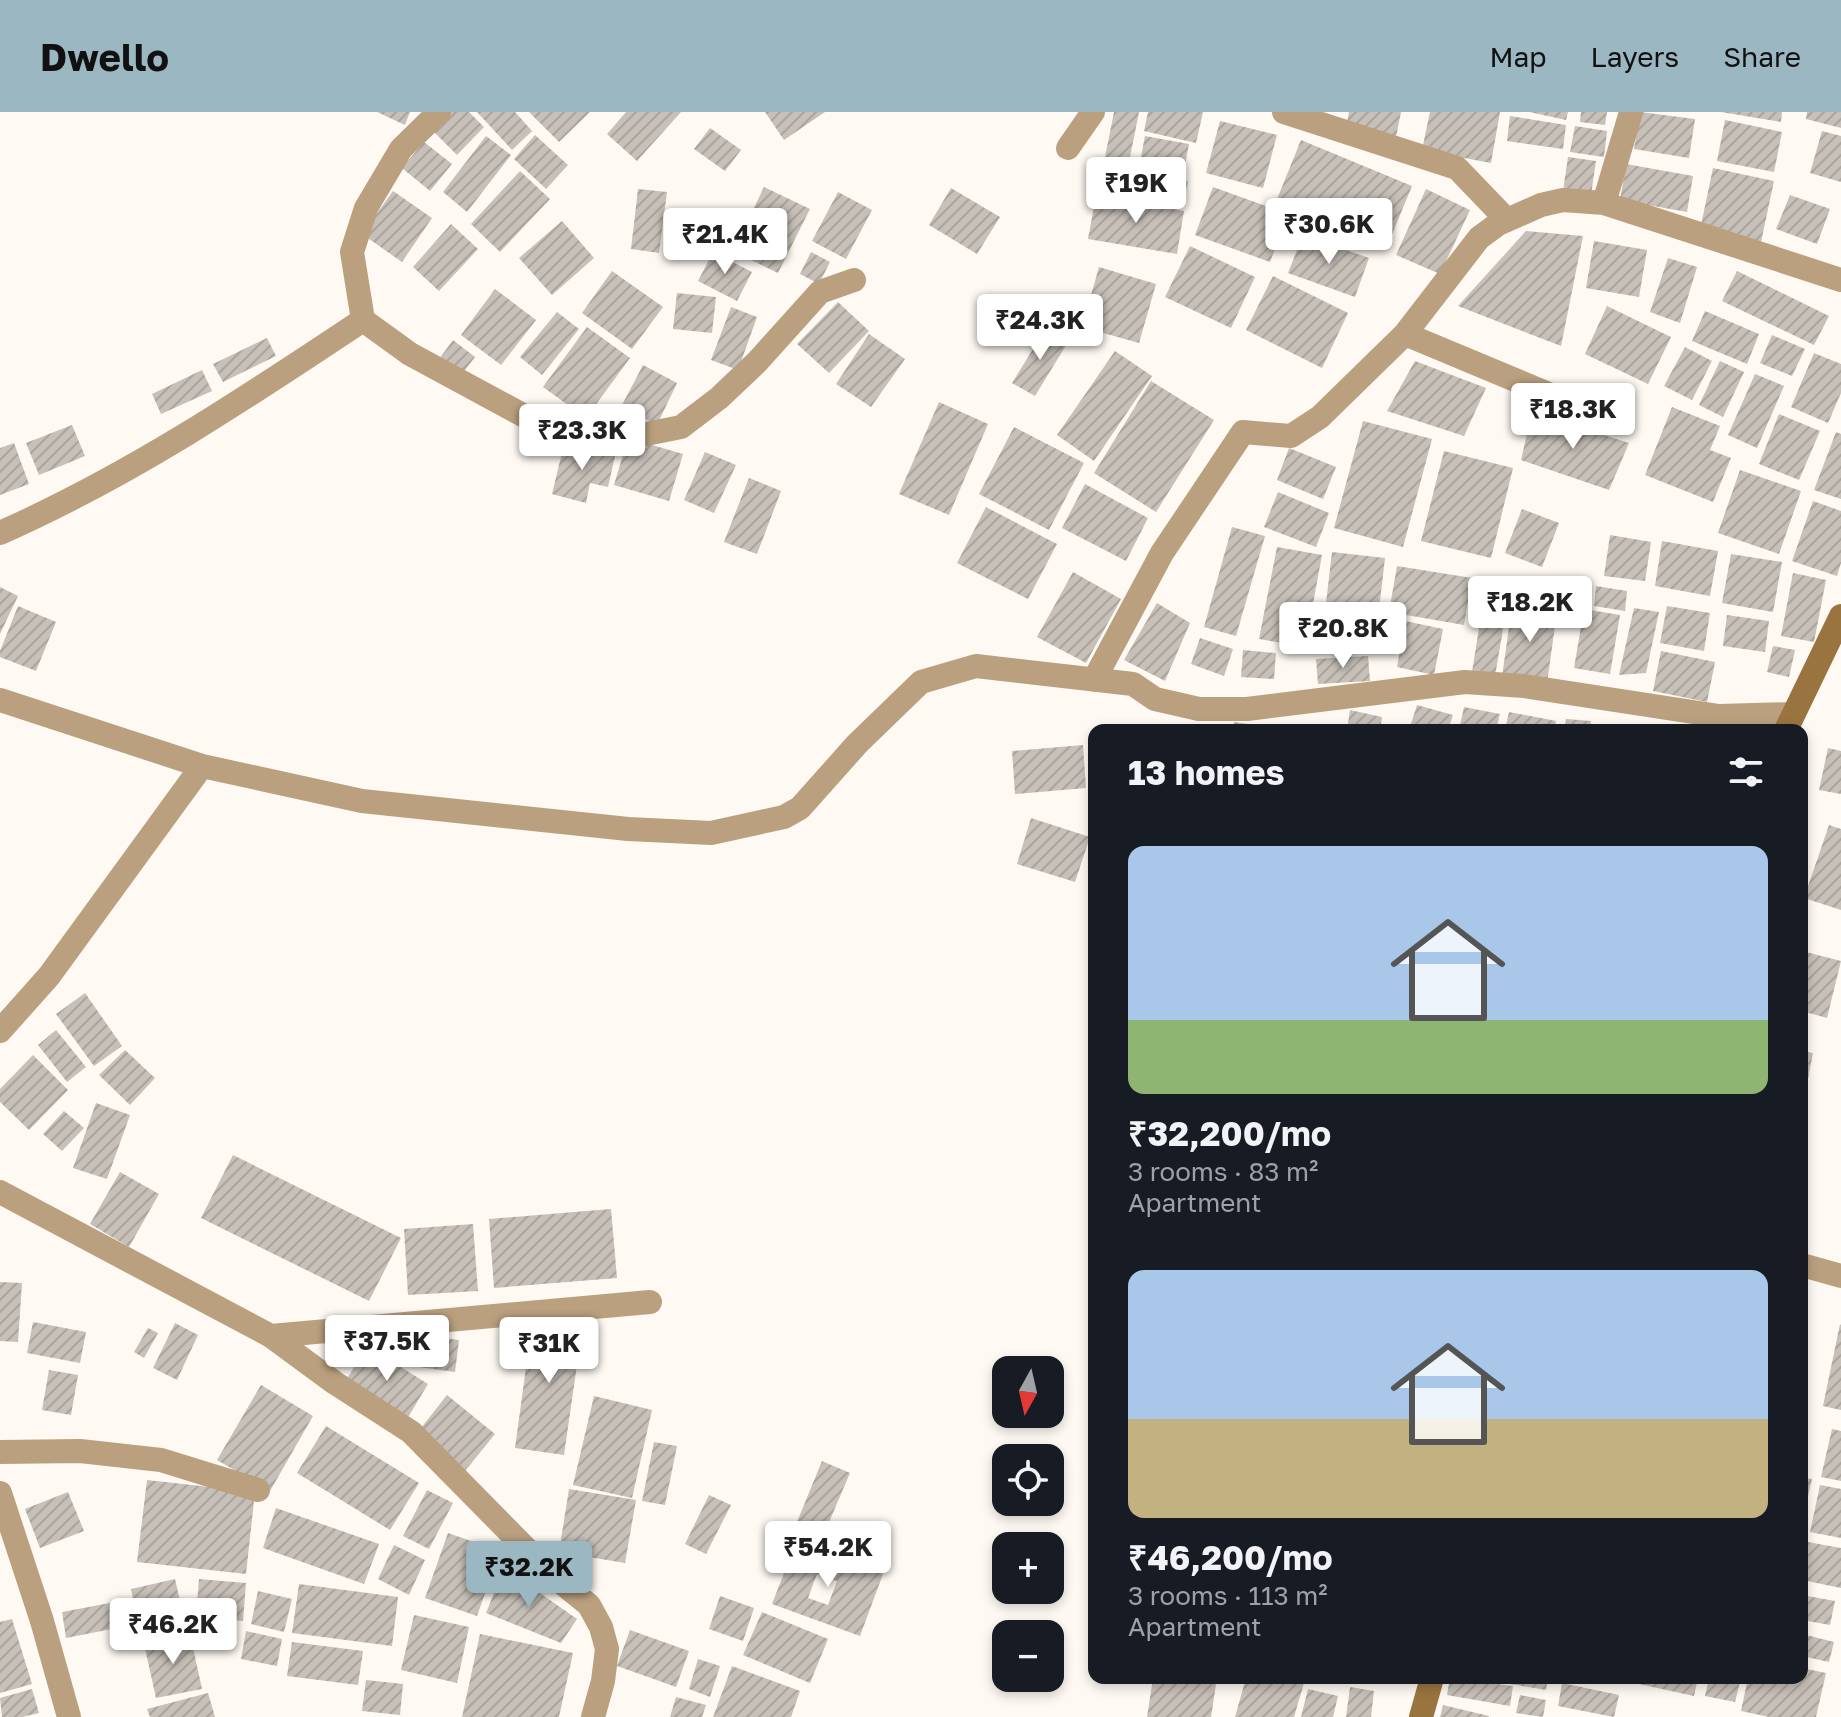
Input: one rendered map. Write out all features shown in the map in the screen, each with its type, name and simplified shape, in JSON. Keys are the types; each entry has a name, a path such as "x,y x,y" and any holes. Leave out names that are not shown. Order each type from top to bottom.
{"main road":[{"path":"1789,722 1841,616"},
{"path":"1421,1717 1430,1684"}],"street":[{"path":"439,112 401,149 366,208 352,252 363,320 410,354 532,420 591,439 681,427 729,389 820,292 854,280"},
{"path":"1068,148 1093,112"},
{"path":"1284,112 1457,168 1507,220"},
{"path":"1604,203 1631,112"},
{"path":"1094,680 1162,553 1243,432 1291,436 1320,417 1405,334 1479,238 1507,220 1541,205 1563,200 1604,203 1841,280"},
{"path":"0,533 39,516 164,449 363,320"},
{"path":"1405,334 1606,418"},
{"path":"0,700 202,766 362,801 628,829 711,833 784,817 800,808 857,744 921,682 976,666 1133,684 1155,699 1199,709 1247,709 1465,682 1524,686 1719,716 1789,722"},
{"path":"0,1031 49,976 202,766"},
{"path":"0,1192 271,1336 335,1383 411,1432 552,1575 589,1605 601,1627 607,1649 603,1681 593,1717"},
{"path":"1808,1267 1841,1276"},
{"path":"271,1336 650,1302"},
{"path":"0,1452 80,1451 147,1458 198,1469 258,1490"},
{"path":"0,1493 42,1621 69,1717"}],"building":[{"path":"377,112 410,112 405,125"},
{"path":"446,112 469,112 484,127 457,155 430,128"},
{"path":"477,112 515,112 532,131 512,150"},
{"path":"529,112 590,112 559,142"},
{"path":"626,112 681,112 637,161 607,134"},
{"path":"765,112 825,112 784,140"},
{"path":"1114,112 1139,112 1129,162 1105,157"},
{"path":"1148,112 1203,112 1196,143 1144,131"},
{"path":"1349,112 1401,112 1396,137 1346,127"},
{"path":"1430,112 1500,112 1491,163 1422,150"},
{"path":"1529,112 1568,112 1566,120"},
{"path":"1581,112 1607,112 1605,125 1580,122"},
{"path":"1640,112 1695,119 1689,158 1634,149"},
{"path":"1721,112 1782,112 1781,122"},
{"path":"1807,112 1841,112 1841,128 1806,119"},
{"path":"1510,116 1566,125 1563,149 1507,141"},
{"path":"1725,120 1782,132 1774,172 1717,161"},
{"path":"1220,121 1277,135 1263,188 1206,173"},
{"path":"1575,126 1607,131 1604,157 1570,152"},
{"path":"710,128 741,150 725,171 694,149"},
{"path":"1822,131 1841,136 1841,182 1810,173"},
{"path":"535,135 568,165 546,189 514,159"},
{"path":"486,136 511,155 467,212 443,192"},
{"path":"1145,136 1189,144 1183,176 1139,167"},
{"path":"1301,140 1412,186 1386,249 1275,204"},
{"path":"424,142 452,164 430,191 402,168"},
{"path":"1568,157 1596,161 1591,195 1563,191"},
{"path":"1626,164 1693,176 1687,212 1620,200"},
{"path":"1098,165 1188,181 1184,203 1094,187"},
{"path":"1713,168 1774,181 1761,242 1700,230"},
{"path":"520,171 550,199 500,252 471,224"},
{"path":"764,187 810,209 778,273 733,251"},
{"path":"1213,187 1288,214 1270,262 1195,235"},
{"path":"951,188 1000,217 977,254 929,225"},
{"path":"638,189 667,192 659,253 631,249"},
{"path":"1426,189 1470,210 1440,274 1396,255"},
{"path":"393,191 432,218 402,262 362,234"},
{"path":"838,192 872,210 846,259 812,241"},
{"path":"1790,195 1830,209 1817,244 1776,229"},
{"path":"1096,196 1184,211 1177,254 1088,239"},
{"path":"562,221 594,258 552,295 519,258"},
{"path":"451,224 478,249 439,291 413,267"},
{"path":"1526,231 1583,236 1561,346 1458,306"},
{"path":"1303,235 1369,258 1355,297 1288,273"},
{"path":"1594,241 1647,250 1639,297 1586,288"},
{"path":"1190,246 1255,277 1231,328 1165,297"},
{"path":"713,252 752,272 737,301 698,281"},
{"path":"811,252 830,262 819,284 800,274"},
{"path":"1668,258 1697,267 1680,323 1650,312"},
{"path":"1099,267 1156,284 1139,343 1082,327"},
{"path":"612,271 663,307 632,349 582,313"},
{"path":"1737,271 1829,316 1814,345 1722,301"},
{"path":"1273,276 1348,313 1322,368 1246,330"},
{"path":"495,289 536,320 501,365 461,335"},
{"path":"677,293 716,297 712,333 673,329"},
{"path":"838,302 869,331 829,373 797,344"},
{"path":"1607,306 1671,337 1648,384 1585,354"},
{"path":"731,307 757,317 738,370 711,360"},
{"path":"1705,311 1759,334 1747,364 1692,341"},
{"path":"557,312 579,329 542,375 520,357"},
{"path":"587,327 630,358 586,418 543,387"},
{"path":"1046,328 1068,342 1035,396 1012,383"},
{"path":"869,334 905,359 871,407 836,384"},
{"path":"1772,335 1805,349 1792,376 1760,363"},
{"path":"267,338 276,356 223,382 213,364"},
{"path":"453,340 475,357 459,378 437,362"},
{"path":"1685,347 1712,361 1692,400 1664,386"},
{"path":"1115,351 1152,376 1094,461 1057,435"},
{"path":"1814,353 1841,364 1841,393 1828,423 1791,407"},
{"path":"1415,361 1486,388 1464,436 1387,411"},
{"path":"1720,361 1744,372 1723,417 1699,405"},
{"path":"643,365 677,383 657,425 621,407"},
{"path":"202,370 212,391 161,414 152,394"},
{"path":"1755,374 1784,386 1757,448 1728,435"},
{"path":"1151,381 1214,420 1156,512 1094,473"},
{"path":"939,402 988,424 949,515 899,494"},
{"path":"1672,407 1720,426 1710,450 1731,458 1713,502 1645,475"},
{"path":"1532,412 1629,443 1609,490 1521,460"},
{"path":"1779,414 1820,431 1799,480 1759,464"},
{"path":"1363,421 1432,439 1403,547 1334,528"},
{"path":"72,425 85,456 39,475 26,443"},
{"path":"1014,427 1084,463 1049,530 979,494"},
{"path":"1836,432 1841,434 1841,499 1814,490"},
{"path":"628,438 683,454 669,501 614,485"},
{"path":"14,443 29,484 0,495 0,448"},
{"path":"564,444 615,456 608,487 590,483 586,503 552,494"},
{"path":"1289,448 1336,467 1323,499 1277,480"},
{"path":"1444,451 1513,468 1491,558 1421,541"},
{"path":"705,452 736,465 714,513 684,500"},
{"path":"1740,470 1801,491 1779,554 1718,533"},
{"path":"749,478 781,491 757,554 724,542"},
{"path":"1085,484 1148,518 1126,561 1062,528"},
{"path":"1278,492 1329,513 1316,547 1264,527"},
{"path":"1813,501 1841,511 1841,563 1837,576 1792,561"},
{"path":"986,507 1057,544 1028,599 957,563"},
{"path":"1522,509 1559,523 1542,567 1505,553"},
{"path":"1232,527 1265,536 1236,636 1204,627"},
{"path":"1610,535 1651,542 1645,581 1604,576"},
{"path":"1662,541 1718,551 1710,596 1655,586"},
{"path":"1277,547 1322,555 1305,647 1259,639"},
{"path":"1332,552 1385,558 1374,653 1321,646"},
{"path":"1731,554 1782,562 1773,612 1722,603"},
{"path":"1397,566 1472,578 1464,625 1389,612"},
{"path":"1073,572 1121,599 1086,663 1037,637"},
{"path":"1793,573 1826,580 1814,642 1781,636"},
{"path":"1596,586 1627,591 1625,611 1594,606"},
{"path":"0,587 18,596 0,634"},
{"path":"1157,603 1190,623 1165,681 1124,660"},
{"path":"1483,603 1507,606 1495,676 1472,672"},
{"path":"18,606 56,622 36,671 0,657"},
{"path":"1512,606 1557,612 1547,683 1502,677"},
{"path":"1667,606 1710,613 1704,651 1660,643"},
{"path":"1634,608 1659,612 1646,673 1619,675"},
{"path":"1584,609 1620,615 1610,674 1574,668"},
{"path":"1727,615 1769,621 1765,652 1723,646"},
{"path":"1405,621 1443,629 1434,675 1397,667"},
{"path":"1200,638 1233,649 1224,676 1191,664"},
{"path":"1773,646 1795,650 1789,677 1767,672"},
{"path":"1243,650 1276,653 1274,679 1241,677"},
{"path":"1661,651 1715,662 1707,702 1653,691"},
{"path":"1368,656 1370,681 1318,684 1316,659"},
{"path":"1417,705 1453,715 1450,724 1411,724"},
{"path":"1464,707 1500,714 1498,724 1460,724"},
{"path":"1350,710 1382,717 1381,724 1348,724"},
{"path":"1509,712 1556,721 1555,724 1506,724"},
{"path":"1566,719 1591,721 1591,724 1565,724"},
{"path":"1083,745 1086,788 1015,794 1012,751"},
{"path":"1828,748 1841,751 1841,794 1819,790"},
{"path":"1031,818 1088,836 1075,882 1017,864"},
{"path":"1829,825 1841,829 1841,910 1808,899 1808,886"},
{"path":"1808,953 1841,961 1827,1018 1808,1013"},
{"path":"85,993 122,1046 94,1066 56,1014"},
{"path":"56,1030 86,1067 67,1082 38,1045"},
{"path":"125,1050 155,1078 130,1105 99,1075"},
{"path":"1808,1052 1813,1053 1808,1079"},
{"path":"33,1055 68,1090 29,1130 0,1102 0,1089"},
{"path":"96,1103 130,1115 107,1179 73,1168"},
{"path":"64,1111 84,1128 62,1151 43,1134"},
{"path":"233,1155 401,1238 369,1301 201,1218"},
{"path":"120,1172 159,1194 129,1247 90,1224"},
{"path":"611,1209 617,1278 494,1288 489,1219"},
{"path":"473,1224 478,1291 408,1295 404,1229"},
{"path":"0,1282 22,1283 18,1342 0,1341"},
{"path":"533,1316 583,1323 564,1455 515,1448"},
{"path":"33,1322 86,1332 80,1363 27,1353"},
{"path":"175,1323 198,1335 177,1380 153,1368"},
{"path":"1841,1325 1841,1410 1823,1406"},
{"path":"148,1328 158,1333 144,1358 134,1352"},
{"path":"416,1335 459,1340 455,1372 412,1366"},
{"path":"367,1346 428,1384 407,1419 345,1382"},
{"path":"49,1370 78,1375 71,1415 42,1410"},
{"path":"261,1385 313,1416 270,1491 217,1460"},
{"path":"447,1395 495,1434 465,1471 417,1433"},
{"path":"594,1396 652,1410 632,1498 573,1485"},
{"path":"326,1426 419,1483 390,1530 297,1473"},
{"path":"1832,1429 1841,1431 1841,1481 1821,1477"},
{"path":"654,1442 677,1446 665,1505 642,1501"},
{"path":"822,1461 850,1473 824,1534 797,1522"},
{"path":"147,1480 255,1492 246,1574 137,1562"},
{"path":"1820,1485 1841,1489 1841,1538 1810,1532"},
{"path":"569,1489 636,1500 625,1563 559,1552"},
{"path":"427,1490 453,1503 429,1549 403,1536"},
{"path":"68,1492 84,1531 40,1548 25,1509"},
{"path":"709,1495 731,1505 706,1554 685,1544"},
{"path":"276,1508 379,1544 364,1584 263,1548"},
{"path":"448,1533 500,1551 477,1616 425,1598"},
{"path":"796,1542 883,1574 860,1636 772,1604","holes":["817,1574 837,1581 828,1605 808,1598"]},
{"path":"1808,1542 1841,1548 1841,1588 1808,1581"},
{"path":"394,1545 425,1560 409,1595 378,1579"},
{"path":"504,1568 577,1619 561,1643 486,1613"},
{"path":"175,1579 186,1627 141,1637 131,1589"},
{"path":"199,1579 246,1583 243,1621 196,1617"},
{"path":"299,1584 398,1597 392,1646 292,1633"},
{"path":"258,1591 292,1599 284,1632 251,1624"},
{"path":"720,1596 754,1608 743,1641 709,1629"},
{"path":"1808,1596 1835,1601 1830,1625 1808,1621"},
{"path":"126,1600 132,1625 66,1638 62,1612"},
{"path":"762,1612 828,1639 810,1683 743,1655"},
{"path":"414,1615 469,1627 457,1683 401,1670"},
{"path":"12,1619 32,1684 0,1693 0,1622"},
{"path":"630,1630 689,1651 676,1687 617,1666"},
{"path":"246,1631 282,1639 277,1666 241,1659"},
{"path":"190,1634 202,1689 156,1698 144,1644"},
{"path":"480,1634 573,1653 559,1717 462,1717"},
{"path":"1808,1636 1834,1642 1829,1662 1808,1657"},
{"path":"292,1642 363,1651 358,1685 287,1676"},
{"path":"698,1659 720,1666 710,1697 689,1689"},
{"path":"732,1666 800,1691 791,1717 713,1717"},
{"path":"1808,1669 1826,1673 1816,1717 1769,1717 1741,1711 1747,1684 1808,1684"},
{"path":"366,1680 403,1684 400,1715 362,1711"},
{"path":"1152,1684 1216,1684 1211,1717 1147,1717"},
{"path":"1244,1684 1304,1684 1294,1717 1235,1717"},
{"path":"1449,1684 1513,1686 1510,1706 1447,1695"},
{"path":"1510,1684 1547,1684 1546,1690"},
{"path":"1562,1684 1619,1695 1614,1717 1558,1706"},
{"path":"1639,1684 1697,1684 1694,1696"},
{"path":"1708,1684 1740,1684 1735,1702 1705,1696"},
{"path":"1350,1687 1374,1691 1371,1717 1346,1717"},
{"path":"32,1689 39,1713 2,1717 0,1698"},
{"path":"1308,1689 1338,1696 1333,1717 1301,1717"},
{"path":"208,1693 215,1717 150,1717 147,1709"},
{"path":"1520,1695 1546,1700 1543,1717 1516,1713"},
{"path":"676,1697 706,1705 702,1717 670,1717"},
{"path":"1443,1705 1489,1716 1489,1717 1440,1717"}]}
